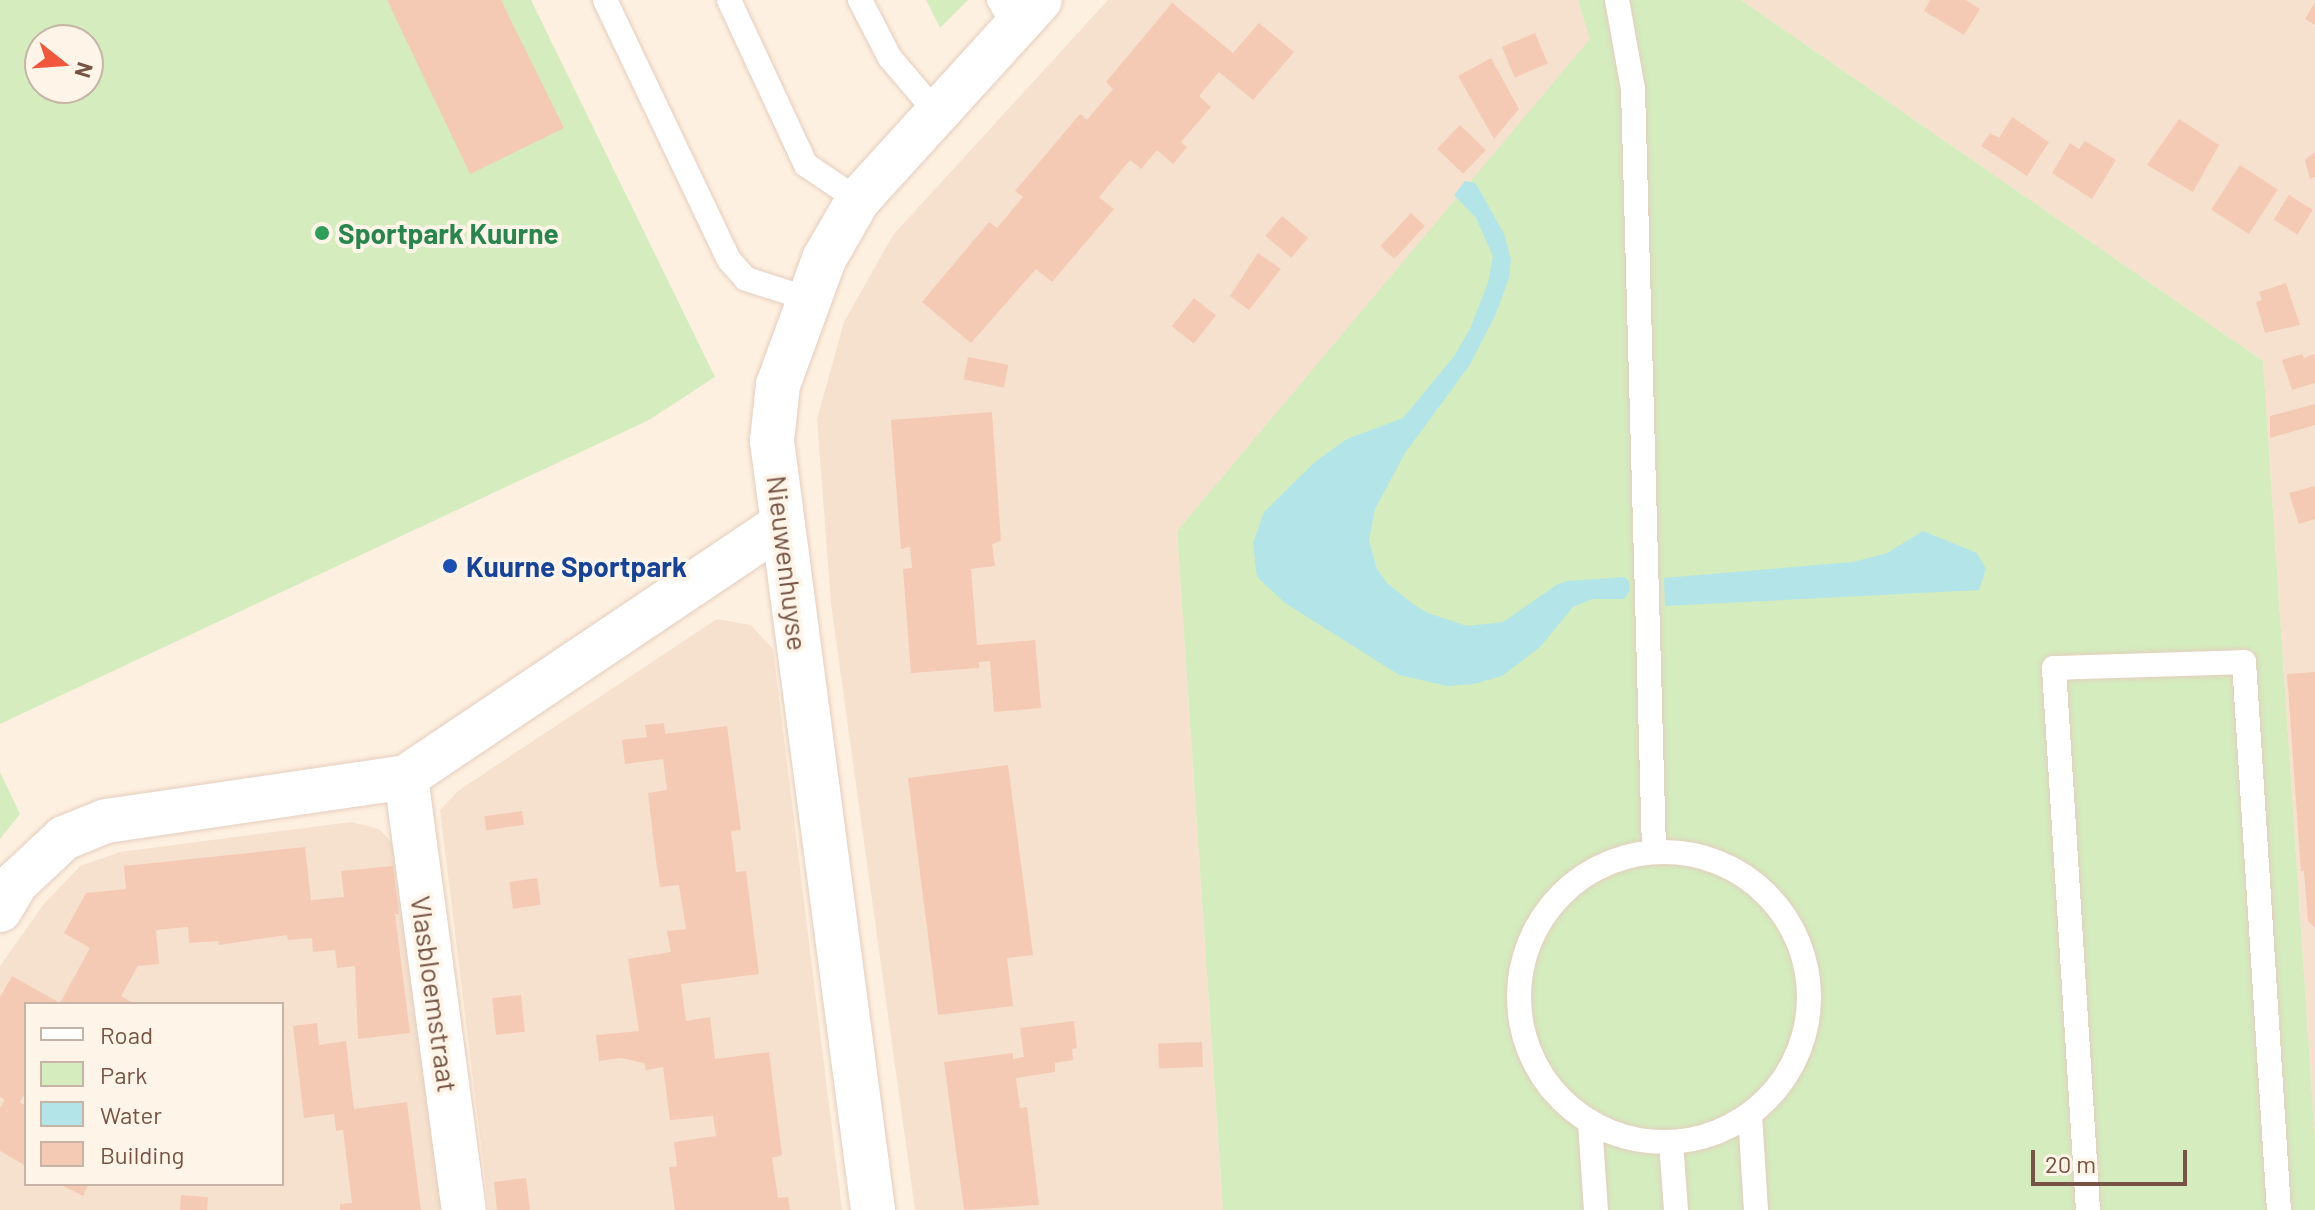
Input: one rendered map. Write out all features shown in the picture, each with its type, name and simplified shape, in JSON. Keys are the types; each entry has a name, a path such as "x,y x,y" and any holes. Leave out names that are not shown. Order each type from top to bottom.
{"street":[{"name":"Nieuwenhuyse","path":"873,1210 772,441 778,385 824,259 858,200 938,114 1018,9"},
{"path":"0,910 17,882 64,838 106,821 406,777 782,524"},
{"name":"Vlasbloemstraat","path":"406,777 464,1210"}],"lane":[{"path":"605,0 729,260 746,279 809,299"},
{"path":"729,0 806,165 858,200"},
{"path":"860,0 890,58 938,114"},
{"path":"1617,0 1633,89 1654,851"},
{"path":"2088,1210 2054,668 2244,662 2279,1210"},
{"path":"1654,851 1692,853 1737,870 1774,901 1799,942 1809,989 1803,1037 1783,1080 1750,1115 1707,1136 1671,1142 1635,1140 1590,1123 1553,1092 1529,1051 1518,1004 1524,957 1544,913 1578,879 1621,857 1654,851"},
{"path":"1750,1115 1756,1210"},
{"path":"1590,1123 1596,1210"},
{"path":"1671,1142 1676,1210"}],"shaded area":[{"path":"1108,0 1578,0 1591,39 1177,531 1223,1210 915,1210 831,604 817,419 844,322 893,235"},
{"path":"1741,0 2315,0 2315,1139 2263,361"},
{"path":"717,619 751,625 773,649 842,1210 489,1210 440,810 458,791"},
{"path":"351,822 379,829 396,847 443,1210 0,1210 0,966 43,905 80,866 120,852"}],"green space":[{"name":"Sportpark Kuurne","path":"0,0 531,0 715,377 649,420 0,724"},
{"path":"926,0 968,0 940,28"},
{"path":"1578,0 1741,0 2263,361 2315,1139 2315,1210 1223,1210 1177,531 1590,39"},
{"path":"0,772 20,814 0,839"}],"water":[{"path":"1465,181 1475,183 1504,234 1511,259 1509,278 1495,316 1469,366 1405,453 1375,509 1369,540 1377,569 1387,583 1413,604 1428,613 1467,626 1503,622 1558,584 1568,581 1625,577 1629,582 1629,592 1624,599 1592,599 1573,607 1540,647 1502,676 1474,684 1447,686 1399,675 1285,603 1257,577 1253,543 1264,512 1316,461 1347,439 1403,418 1455,355 1470,329 1488,283 1493,256 1476,218 1454,195"},
{"path":"1923,531 1977,553 1986,569 1979,590 1665,606 1664,578 1853,562 1887,553"}],"building":[{"path":"387,0 501,0 564,128 470,174"},
{"path":"1930,0 1966,0 1980,9 1964,35 1924,11"},
{"path":"2315,2 2315,25 2305,19"},
{"path":"1172,3 1233,53 1259,23 1294,52 1253,100 1219,72 1199,96 1211,107 1181,142 1187,147 1173,164 1157,150 1141,169 1130,160 1099,197 1114,209 1052,282 1036,269 971,343 922,302 989,222 997,228 1023,197 1015,191 1080,114 1087,120 1113,89 1106,82"},
{"path":"1535,33 1548,63 1515,77 1502,47"},
{"path":"1491,58 1519,109 1494,139 1458,76"},
{"path":"2012,117 2049,142 2027,176 1981,146 1990,133 1999,138"},
{"path":"2179,119 2219,145 2193,192 2147,165"},
{"path":"1460,125 1486,150 1463,174 1437,149"},
{"path":"2085,141 2116,160 2092,199 2052,173 2070,143 2079,149"},
{"path":"2315,152 2315,177 2310,179 2305,160"},
{"path":"2240,165 2278,190 2249,234 2211,209"},
{"path":"2289,195 2313,210 2297,234 2274,220"},
{"path":"1411,213 1425,226 1394,259 1380,246"},
{"path":"1282,216 1308,238 1291,258 1265,236"},
{"path":"1258,253 1281,269 1249,310 1230,296"},
{"path":"2286,283 2300,325 2265,333 2256,302 2262,300 2259,292"},
{"path":"1194,298 1216,315 1194,344 1172,326"},
{"path":"2302,354 2304,358 2315,354 2315,383 2292,390 2282,360"},
{"path":"968,357 1008,365 1004,387 964,380"},
{"path":"2315,404 2315,425 2270,438 2270,416"},
{"path":"992,412 1001,541 992,544 995,566 971,569 977,645 1035,640 1041,708 994,712 990,661 979,662 979,668 911,673 903,569 912,568 910,547 901,549 891,420"},
{"path":"2315,486 2315,519 2299,524 2289,493"},
{"path":"2315,672 2315,928 2308,921 2304,871 2301,872 2287,674"},
{"path":"664,723 665,734 727,726 741,830 731,831 736,872 746,871 759,974 681,984 686,1021 710,1017 715,1059 769,1052 782,1155 772,1158 778,1198 788,1197 790,1210 675,1210 669,1167 677,1166 674,1142 716,1136 713,1116 670,1120 663,1067 646,1070 644,1063 621,1058 599,1061 596,1035 639,1031 628,959 671,952 667,931 686,929 679,885 660,887 656,861 648,793 667,790 663,759 625,764 622,740 647,737 645,725"},
{"path":"1008,765 1033,955 1007,958 1013,1006 938,1015 908,778"},
{"path":"522,811 524,825 486,830 484,816"},
{"path":"305,847 311,900 344,897 341,871 393,866 399,914 395,914 410,1033 358,1039 355,966 337,968 335,950 313,952 312,938 288,940 287,935 219,945 218,941 189,943 188,927 156,930 159,964 138,966 121,996 132,1002 61,1002 90,948 64,933 86,893 126,889 124,866"},
{"path":"537,878 541,905 513,909 509,882"},
{"path":"12,976 58,1002 24,1002 24,1095 20,1102 24,1105 24,1165 0,1151 0,1108 5,1100 0,1097 0,997"},
{"path":"521,995 525,1032 496,1035 492,998"},
{"path":"1074,1021 1077,1048 1072,1049 1073,1060 1055,1063 1055,1072 1016,1078 1020,1108 1027,1107 1039,1205 964,1210 944,1062 1013,1053 1013,1059 1024,1057 1020,1028"},
{"path":"317,1023 319,1045 346,1041 354,1109 407,1102 421,1210 340,1210 340,1204 352,1203 343,1130 336,1131 334,1114 304,1118 293,1026"},
{"path":"1202,1042 1203,1067 1159,1069 1158,1044"},
{"path":"526,1178 530,1210 497,1210 494,1182"},
{"path":"63,1186 88,1186 83,1196"},
{"path":"181,1195 208,1197 207,1210 180,1210"}],"place":[{"name":"Sportpark Kuurne","path":"322,233"},
{"name":"Kuurne Sportpark","path":"450,566"}]}
